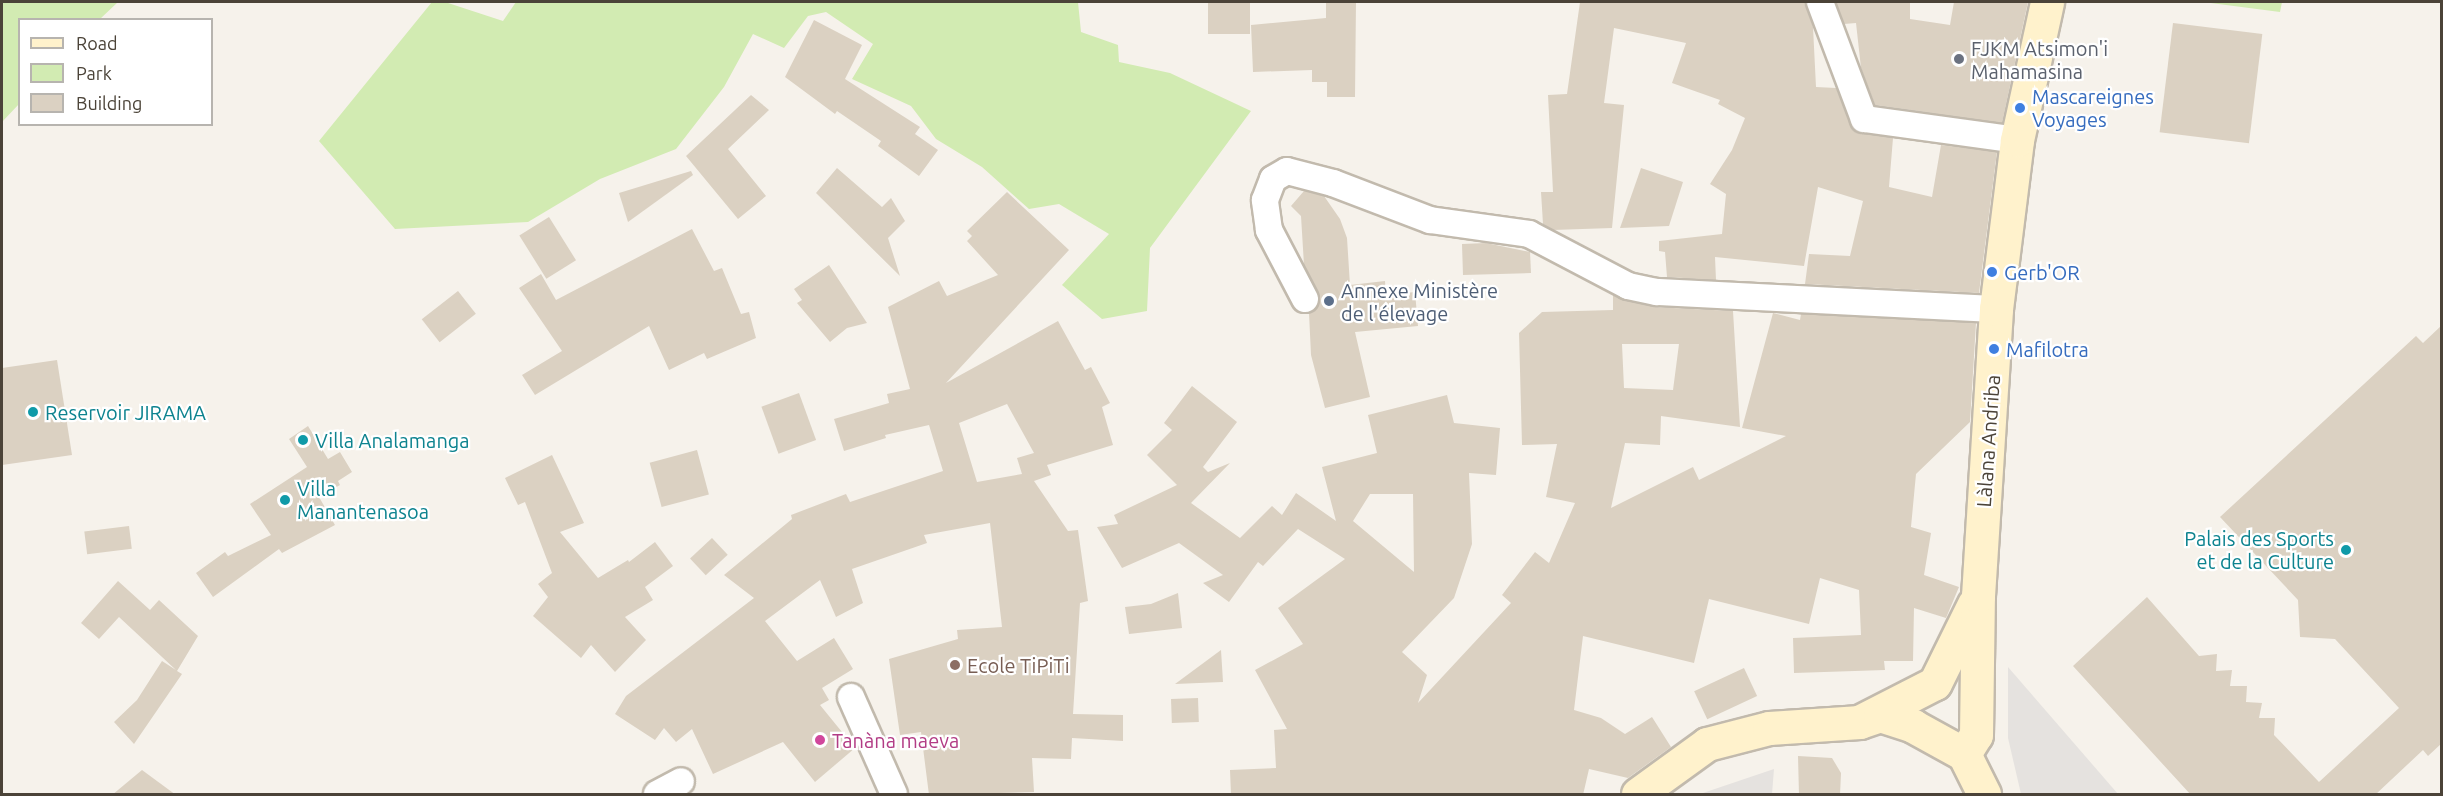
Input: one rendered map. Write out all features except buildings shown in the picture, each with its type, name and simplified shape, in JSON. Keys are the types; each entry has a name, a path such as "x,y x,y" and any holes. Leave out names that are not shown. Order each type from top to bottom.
{"street":[{"path":"1820,2 1864,119 2017,140"},
{"name":"Làlana Andriba","path":"1964,754 1976,735 1978,596 1996,309 2017,140 2047,2"},
{"path":"1305,300 1269,230 1265,200 1273,179 1287,171 1333,183 1430,220 1529,234 1628,286 1657,292 1996,309"},
{"path":"1860,722 1935,682 1978,596"},
{"path":"851,698 894,795"},
{"path":"1638,795 1707,744 1769,728 1860,722 1880,715 1913,726 1964,754 1984,795"},
{"path":"657,795 681,781"}],"green space":[{"path":"2,2 118,2 101,18 18,18 18,105 2,122"},
{"path":"432,2 445,2 503,21 516,2 1078,2 1081,32 1118,45 1119,62 1170,73 1251,111 1150,248 1147,311 1102,319 1062,285 1109,234 1059,204 1029,209 982,167 936,139 911,106 852,79 873,44 826,12 808,16 784,48 753,34 724,87 676,149 600,179 528,222 395,229 319,141"},
{"path":"2203,2 2282,2 2280,12"}],"shaded area":[{"path":"2008,667 2118,794 2021,794 2008,738"},
{"path":"1774,769 1772,794 1700,794"}],"place":[{"name":"FJKM Atsimon'i Mahamasina","path":"1959,59"},
{"name":"Mascareignes Voyages","path":"2020,108"},
{"name":"Gerb'OR","path":"1992,272"},
{"name":"Annexe Ministère de l'élevage","path":"1329,301"},
{"name":"Mafilotra","path":"1994,349"},
{"name":"Reservoir JIRAMA","path":"33,412"},
{"name":"Villa Analamanga","path":"303,440"},
{"name":"Villa Manantenasoa","path":"285,500"},
{"name":"Palais des Sports et de la Culture","path":"2346,550"},
{"name":"Ecole TiPiTi","path":"955,665"},
{"name":"Tanàna maeva","path":"820,740"}]}
